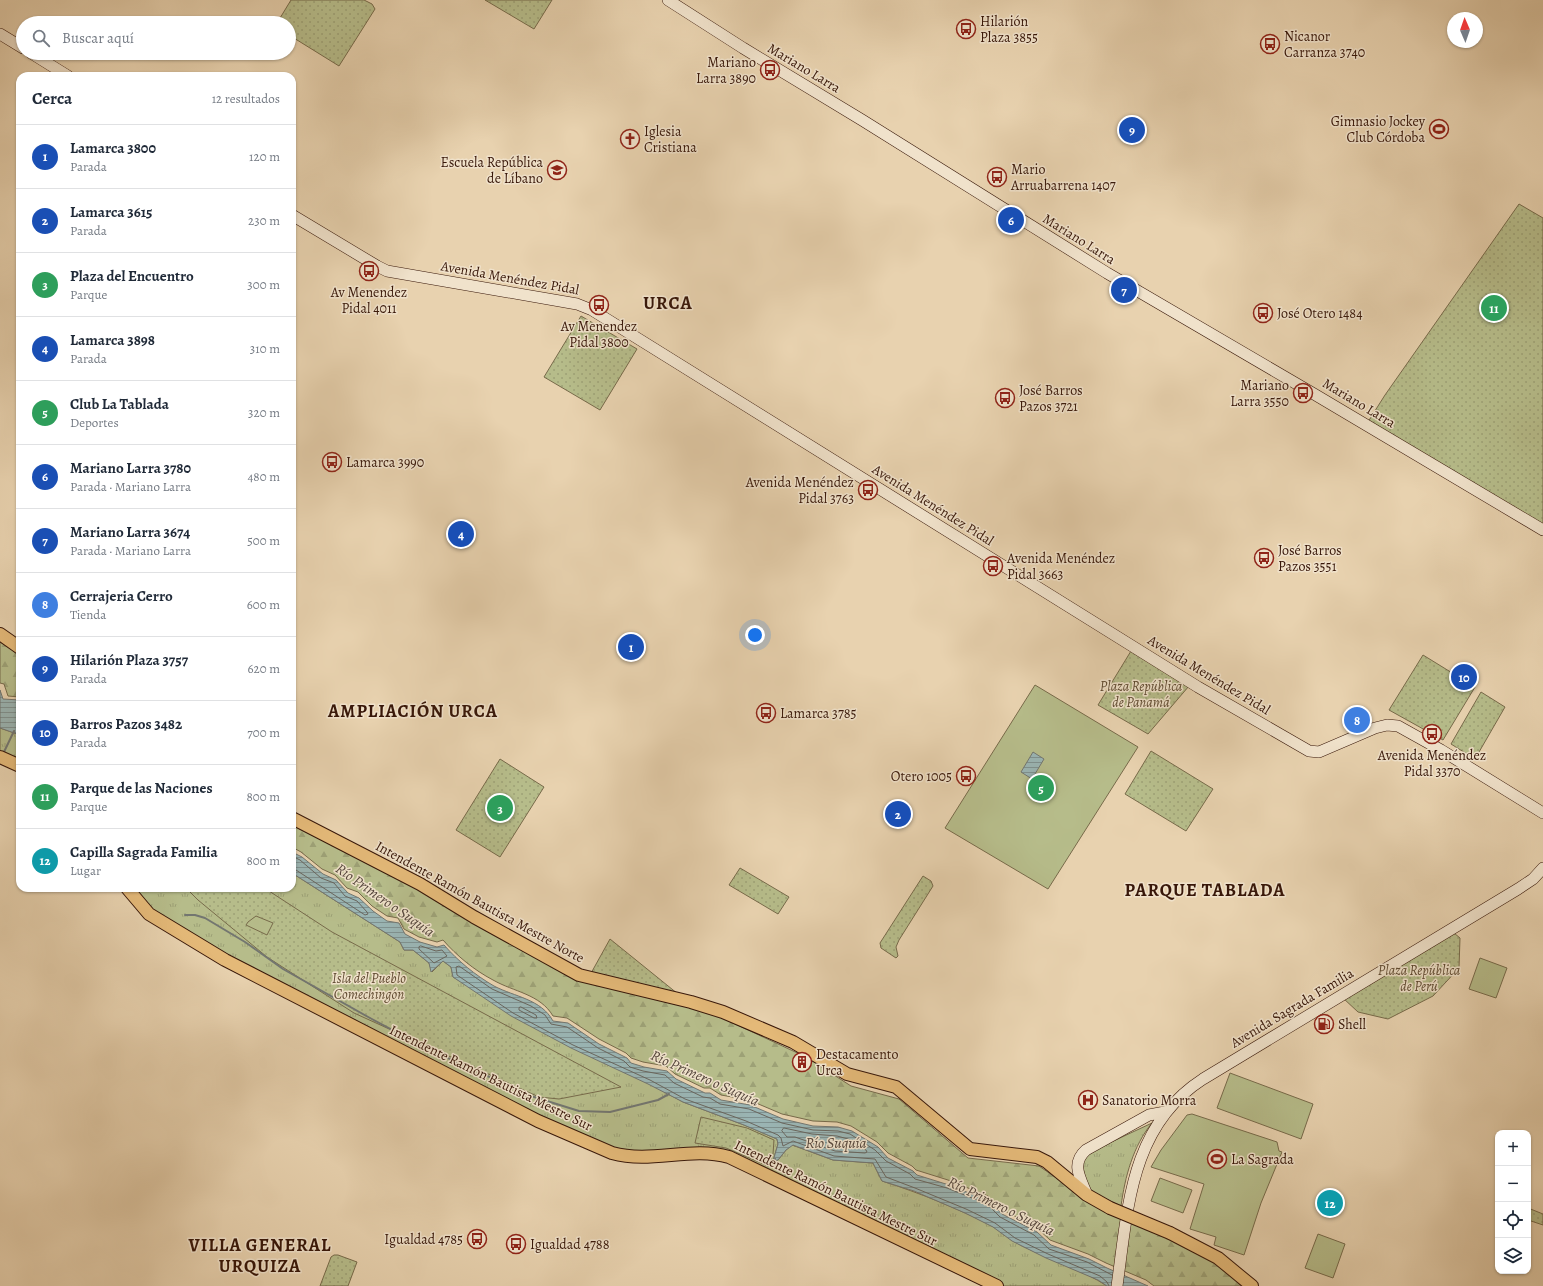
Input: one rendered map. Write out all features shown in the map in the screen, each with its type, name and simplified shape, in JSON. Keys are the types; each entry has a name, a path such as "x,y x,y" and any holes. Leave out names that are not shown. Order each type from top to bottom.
{"main road":[{"name":"Mariano Larra","path":"668,0 1107,273 1308,390 1543,530"},
{"path":"0,34 16,44"},
{"path":"42,60 62,72"},
{"name":"Avenida Menéndez Pidal","path":"296,217 387,271 577,304 592,310 1198,687 1309,751 1319,752 1375,728 1387,725 1398,726 1543,813"},
{"path":"0,634 16,645"},
{"path":"3,758 16,764"},
{"name":"Intendente Ramón Bautista Mestre Norte","path":"296,820 420,884 474,917 579,975 701,1005 723,1012 793,1042 847,1074 891,1085 901,1090 970,1149 1037,1157 1047,1162 1087,1195 1110,1208 1170,1233 1213,1255 1252,1286"},
{"name":"Avenida Sagrada Familia","path":"1117,1286 1133,1183 1139,1160 1165,1112 1175,1100 1193,1086 1527,884 1543,868"},
{"name":"Intendente Ramón Bautista Mestre Sur","path":"131,892 150,914 225,960 538,1121 612,1153 623,1156 636,1158 704,1152 717,1153 729,1157 997,1286"},
{"path":"1087,1195 1078,1172 1077,1164 1080,1155 1086,1150 1149,1115 1165,1112"}],"green space":[{"path":"291,0 364,0 372,4 375,9 339,66 296,39 296,16 281,16"},
{"path":"485,0 552,0 534,29"},
{"path":"1519,204 1543,218 1543,530 1366,425 1385,395"},
{"path":"581,316 637,349 600,410 544,377"},
{"path":"0,642 16,652 16,697 8,696 4,684 0,683"},
{"name":"Plaza República de Panamá","path":"1131,651 1189,686 1148,734 1098,705"},
{"path":"1423,655 1475,687 1443,740 1389,710"},
{"path":"1035,685 1138,747 1048,889 945,828"},
{"path":"1481,692 1505,707 1475,759 1451,744"},
{"path":"0,728 16,734 16,764 0,757"},
{"path":"1151,751 1213,789 1186,831 1125,794"},
{"path":"500,759 544,787 500,857 456,830"},
{"path":"296,827 403,881 579,980 670,1002 718,1016 806,1057 851,1086 899,1099 968,1158 1039,1166 1091,1202 1174,1238 1219,1263 1241,1286 1154,1286 1146,1280 1088,1254 1050,1240 1036,1227 1001,1209 988,1196 948,1180 916,1170 912,1166 888,1153 877,1142 851,1126 837,1122 813,1121 782,1114 749,1100 721,1095 710,1088 704,1088 675,1074 666,1066 643,1062 631,1058 626,1053 599,1039 567,1018 553,1016 548,1009 534,998 501,984 479,972 454,952 443,940 437,942 419,937 404,929 398,918 387,916 372,906 358,892 347,888 335,875 322,869 296,849"},
{"path":"740,868 789,897 778,914 729,885"},
{"path":"296,876 400,942 404,950 413,950 429,963 432,972 443,961 451,967 453,977 473,989 683,1102 777,1139 778,1144 773,1161 778,1160 792,1145 833,1160 873,1163 882,1181 965,1213 992,1226 1018,1244 1077,1270 1107,1286 997,1286 729,1157 636,1158 538,1121 149,914 130,892 296,892"},
{"path":"923,876 931,881 933,886 899,940 896,947 898,956 896,958 881,948 880,943"},
{"name":"Isla del Pueblo Comechingón","path":"190,892 271,892 332,932 621,1087 559,1099 539,1097 354,1013 267,957"},
{"path":"256,916 273,923 267,935 246,925"},
{"name":"Plaza República de Perú","path":"1454,933 1460,938 1459,968 1433,996 1388,1019 1358,1012 1343,998"},
{"path":"610,939 678,994 590,975"},
{"path":"1480,958 1507,968 1496,998 1469,989"},
{"path":"1230,1073 1313,1104 1301,1139 1217,1108"},
{"name":"La Sagrada","path":"1192,1114 1277,1142 1279,1151 1282,1152 1261,1203 1244,1255 1214,1245 1216,1237 1190,1229 1204,1184 1151,1167 1161,1150 1187,1115"},
{"path":"701,1117 747,1128 774,1140 773,1154 768,1166 726,1148 695,1143"},
{"path":"1152,1123 1145,1132 1131,1162 1121,1206 1090,1191 1081,1167 1083,1157 1092,1151"},
{"path":"1160,1178 1192,1190 1183,1213 1151,1201"},
{"path":"1531,1209 1543,1214 1543,1225 1531,1221"},
{"path":"1318,1234 1345,1244 1333,1278 1305,1268"},
{"path":"334,1255 357,1262 348,1286 320,1286 331,1257"}],"water":[{"path":"0,690 3,699 16,700 16,734 0,728"},
{"path":"1033,752 1044,759 1032,779 1021,772"},
{"name":"Río Suquía","path":"296,854 323,874 336,880 348,893 359,898 387,921 399,923 405,934 420,942 437,947 444,945 455,957 487,982 502,990 535,1003 548,1014 553,1021 568,1023 599,1044 627,1058 631,1063 667,1071 676,1079 705,1093 710,1093 721,1100 750,1105 783,1119 813,1126 838,1127 852,1131 878,1147 888,1158 913,1171 917,1175 949,1185 989,1201 1002,1214 1037,1232 1051,1245 1089,1259 1148,1286 1107,1286 1098,1280 1046,1258 1012,1241 993,1227 965,1213 914,1191 882,1181 873,1163 833,1160 793,1145 786,1150 778,1160 773,1161 778,1144 777,1139 683,1102 571,1048 511,1016 453,977 451,967 443,961 431,972 429,963 413,950 404,950 400,942 296,876"}],"waterway":[{"path":"3,754 14,731"},
{"path":"185,915 195,915 205,918 245,942 283,969 370,1018 424,1047 531,1096 579,1111 610,1112 658,1100 669,1094"},
{"path":"771,1167 775,1159"}],"place":[{"name":"Hilarión Plaza 3855","path":"966,29"},
{"name":"Nicanor Carranza 3740","path":"1270,44"},
{"name":"Mariano Larra 3890","path":"770,70"},
{"name":"Gimnasio Jockey Club Córdoba","path":"1439,129"},
{"name":"Hilarión Plaza 3757","path":"1132,130"},
{"name":"Iglesia Cristiana","path":"630,139"},
{"name":"Escuela República de Líbano","path":"557,170"},
{"name":"Mario Arruabarrena 1407","path":"997,177"},
{"name":"Mariano Larra 3780","path":"1011,220"},
{"name":"Av Menendez Pidal 4011","path":"369,271"},
{"name":"Mariano Larra 3674","path":"1124,290"},
{"name":"Av Menendez Pidal 3800","path":"599,305"},
{"name":"Parque de las Naciones","path":"1494,308"},
{"name":"José Otero 1484","path":"1263,313"},
{"name":"Mariano Larra 3550","path":"1303,393"},
{"name":"José Barros Pazos 3721","path":"1005,398"},
{"name":"Lamarca 3990","path":"332,462"},
{"name":"Avenida Menéndez Pidal 3763","path":"868,490"},
{"name":"Lamarca 3898","path":"461,534"},
{"name":"José Barros Pazos 3551","path":"1264,558"},
{"name":"Avenida Menéndez Pidal 3663","path":"993,566"},
{"name":"Lamarca 3800","path":"631,647"},
{"name":"Barros Pazos 3482","path":"1464,677"},
{"name":"Lamarca 3785","path":"766,713"},
{"name":"Cerrajeria Cerro","path":"1357,720"},
{"name":"Avenida Menéndez Pidal 3370","path":"1432,734"},
{"name":"Otero 1005","path":"966,776"},
{"name":"Club La Tablada","path":"1041,788"},
{"name":"Plaza del Encuentro","path":"500,808"},
{"name":"Lamarca 3615","path":"898,814"},
{"name":"Shell","path":"1324,1024"},
{"name":"Destacamento Urca","path":"802,1062"},
{"name":"Sanatorio Morra","path":"1088,1100"},
{"name":"La Sagrada","path":"1217,1159"},
{"name":"Capilla Sagrada Familia","path":"1330,1203"},
{"name":"Igualdad 4785","path":"477,1239"},
{"name":"Igualdad 4788","path":"516,1244"}],"district":[{"name":"URCA","path":"668,303"},
{"name":"AMPLIACIÓN URCA","path":"413,711"},
{"name":"PARQUE TABLADA","path":"1205,890"},
{"name":"VILLA GENERAL URQUIZA","path":"260,1255"}],"water label":[{"name":"Río Primero o Suquía","path":"385,900"},
{"name":"Río Primero o Suquía","path":"705,1078"},
{"name":"Río Primero o Suquía","path":"1001,1206"}]}
